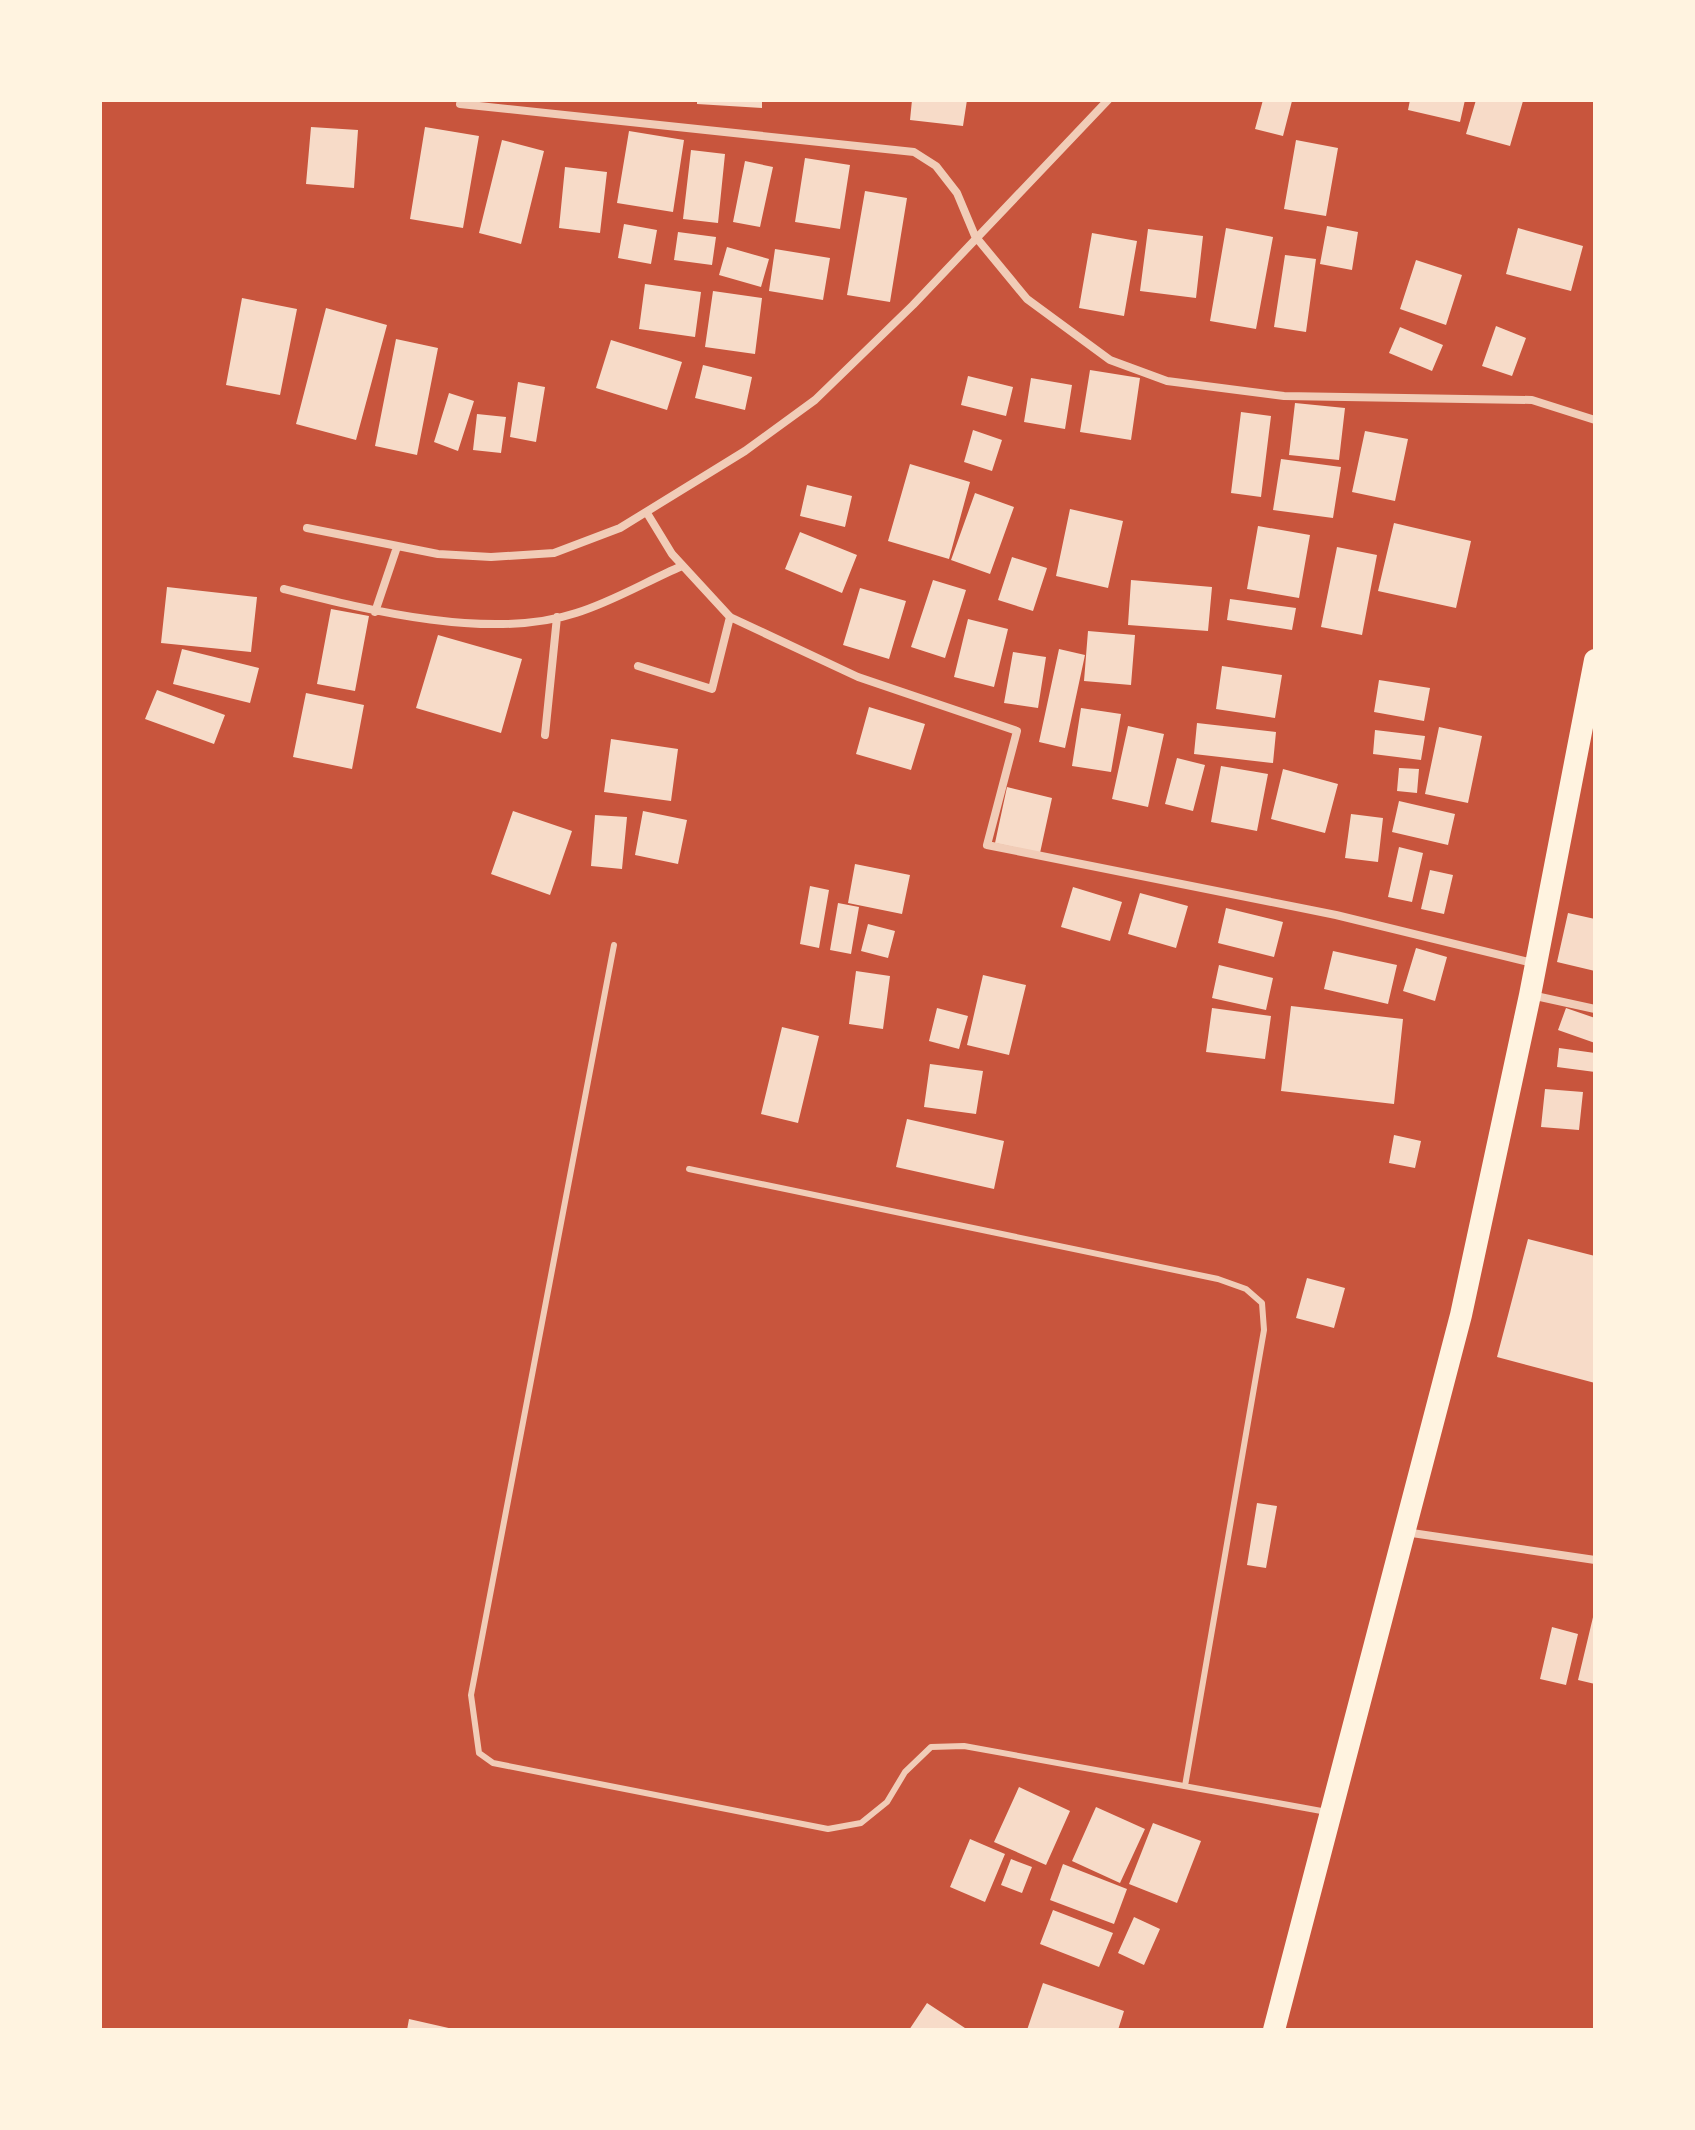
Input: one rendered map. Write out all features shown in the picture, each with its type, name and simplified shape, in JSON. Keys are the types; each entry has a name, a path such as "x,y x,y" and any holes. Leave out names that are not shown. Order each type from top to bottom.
{"highway":[{"path":"1274,2030 1461,1315 1530,995 1595,660"}],"street":[{"path":"307,528 438,554 491,557 554,553 620,528 745,451 815,400 913,305 975,236 1108,100"},
{"path":"460,104 914,152 936,166 957,193 975,236 1027,299 1110,360 1167,381 1284,396 1532,400 1595,420"},
{"path":"647,513 672,554 730,617 858,677 1017,731 987,845 1336,915 1536,963"},
{"path":"375,612 397,547"},
{"path":"284,589 375,612 445,621 524,623 574,614 682,566"},
{"path":"545,735 557,617"},
{"path":"638,666 712,689 730,617"},
{"path":"1530,995 1595,1009"},
{"path":"1404,1531 1595,1560"}],"lane":[{"path":"614,945 471,1695 479,1753 493,1763 828,1829 861,1823 887,1802 905,1772 931,1747 964,1746 1331,1813"},
{"path":"689,1169 1218,1279 1246,1289 1262,1303 1264,1330 1185,1786"}],"building":[{"path":"697,100 762,100 762,108 697,104"},
{"path":"912,100 967,100 963,126 910,120"},
{"path":"1263,100 1292,101 1283,136 1255,129"},
{"path":"1410,100 1465,100 1460,122 1408,110"},
{"path":"1476,100 1523,101 1510,146 1466,134"},
{"path":"311,127 358,130 354,188 306,184"},
{"path":"425,127 479,136 463,228 410,219"},
{"path":"629,131 684,140 673,212 617,203"},
{"path":"502,140 544,151 521,244 479,233"},
{"path":"1296,140 1338,148 1326,216 1284,209"},
{"path":"691,150 725,154 718,223 683,219"},
{"path":"805,158 850,165 840,229 795,222"},
{"path":"745,161 773,167 760,227 733,222"},
{"path":"565,167 607,172 600,233 559,228"},
{"path":"865,191 907,198 890,302 847,295"},
{"path":"624,224 657,230 651,264 618,258"},
{"path":"1327,226 1358,232 1352,270 1320,264"},
{"path":"1226,228 1273,237 1256,329 1210,321"},
{"path":"1518,228 1583,246 1571,291 1506,274"},
{"path":"1148,229 1203,236 1196,298 1140,291"},
{"path":"678,232 716,237 712,265 674,260"},
{"path":"1092,233 1137,241 1124,316 1079,308"},
{"path":"727,247 769,259 761,287 719,275"},
{"path":"775,249 830,258 823,300 769,291"},
{"path":"1285,255 1316,259 1306,332 1274,327"},
{"path":"1416,260 1462,275 1446,325 1400,309"},
{"path":"645,284 701,292 695,337 639,329"},
{"path":"713,291 762,298 755,354 705,347"},
{"path":"242,298 297,309 280,395 226,385"},
{"path":"326,308 387,325 356,440 296,424"},
{"path":"1496,326 1526,338 1512,376 1482,366"},
{"path":"1400,327 1443,345 1432,371 1389,353"},
{"path":"396,339 438,348 417,455 375,446"},
{"path":"611,340 682,362 667,410 596,388"},
{"path":"703,365 752,377 745,410 695,398"},
{"path":"1090,370 1140,378 1131,440 1080,432"},
{"path":"968,376 1013,387 1006,416 961,405"},
{"path":"1031,378 1072,385 1065,429 1024,422"},
{"path":"518,382 545,387 536,442 510,437"},
{"path":"449,393 474,401 458,451 434,442"},
{"path":"1295,403 1345,408 1339,460 1289,455"},
{"path":"1241,412 1271,416 1261,497 1231,493"},
{"path":"477,414 506,417 501,453 473,450"},
{"path":"973,430 1002,440 992,471 964,462"},
{"path":"1365,431 1408,439 1395,501 1352,492"},
{"path":"1281,459 1341,467 1333,518 1273,510"},
{"path":"910,464 970,482 949,559 888,541"},
{"path":"807,485 852,496 845,527 800,516"},
{"path":"975,493 1014,507 990,574 951,560"},
{"path":"1070,509 1123,521 1108,588 1056,576"},
{"path":"1394,523 1471,541 1456,608 1378,591"},
{"path":"1258,526 1310,535 1299,598 1247,589"},
{"path":"800,532 857,555 842,593 785,569"},
{"path":"1337,547 1377,555 1362,635 1321,627"},
{"path":"1012,557 1047,568 1033,611 998,600"},
{"path":"933,580 966,590 945,658 911,647"},
{"path":"1131,580 1212,587 1208,631 1128,625"},
{"path":"167,587 257,597 251,652 161,643"},
{"path":"860,588 906,601 889,659 843,645"},
{"path":"1230,599 1296,608 1292,630 1227,620"},
{"path":"331,609 369,616 355,691 317,684"},
{"path":"968,619 1008,629 994,687 954,677"},
{"path":"1088,631 1135,635 1131,685 1084,681"},
{"path":"438,635 522,659 501,733 416,708"},
{"path":"182,649 259,668 250,703 173,684"},
{"path":"1059,649 1085,655 1065,748 1039,742"},
{"path":"1013,652 1046,657 1038,708 1004,703"},
{"path":"1222,666 1282,675 1275,718 1216,709"},
{"path":"1379,680 1430,688 1424,721 1374,712"},
{"path":"157,690 225,715 214,744 145,719"},
{"path":"306,693 364,705 352,769 293,757"},
{"path":"869,707 925,724 911,770 856,754"},
{"path":"1081,708 1121,714 1111,772 1072,766"},
{"path":"1197,723 1276,732 1273,763 1194,754"},
{"path":"1128,726 1164,734 1148,807 1112,799"},
{"path":"1439,727 1482,736 1468,803 1425,794"},
{"path":"1375,730 1425,736 1421,760 1373,754"},
{"path":"611,739 678,749 671,801 604,792"},
{"path":"1177,758 1205,765 1193,811 1165,804"},
{"path":"1221,766 1268,774 1257,831 1211,822"},
{"path":"1399,768 1419,769 1417,793 1397,791"},
{"path":"1283,769 1338,784 1325,833 1271,819"},
{"path":"1007,787 1052,798 1040,853 995,843"},
{"path":"1399,801 1455,814 1448,845 1392,832"},
{"path":"513,811 572,831 550,895 491,874"},
{"path":"643,811 687,820 678,864 635,855"},
{"path":"1351,814 1383,818 1378,862 1345,858"},
{"path":"595,815 627,817 622,869 591,866"},
{"path":"1399,847 1423,853 1412,902 1388,897"},
{"path":"855,864 910,875 902,914 848,903"},
{"path":"1430,870 1453,875 1444,914 1421,909"},
{"path":"810,886 829,890 819,948 800,944"},
{"path":"1073,887 1122,902 1110,941 1061,927"},
{"path":"1140,893 1188,906 1176,948 1128,934"},
{"path":"838,903 859,907 851,954 830,950"},
{"path":"1226,908 1283,922 1274,957 1218,943"},
{"path":"1568,913 1595,919 1595,971 1557,962"},
{"path":"868,924 895,931 888,958 861,951"},
{"path":"1416,948 1447,957 1435,1001 1403,991"},
{"path":"1333,951 1397,965 1388,1004 1324,989"},
{"path":"1219,965 1273,978 1266,1010 1212,998"},
{"path":"856,971 890,976 883,1029 849,1024"},
{"path":"983,975 1026,985 1009,1055 967,1045"},
{"path":"1291,1006 1403,1019 1394,1104 1281,1091"},
{"path":"937,1008 968,1016 959,1049 929,1041"},
{"path":"1212,1008 1271,1016 1265,1059 1206,1052"},
{"path":"1566,1008 1595,1018 1595,1043 1558,1030"},
{"path":"782,1027 819,1036 798,1123 761,1114"},
{"path":"1559,1048 1595,1053 1595,1072 1557,1067"},
{"path":"930,1064 983,1071 976,1114 924,1107"},
{"path":"1545,1089 1583,1092 1579,1130 1541,1127"},
{"path":"907,1119 1004,1141 994,1189 896,1167"},
{"path":"1394,1135 1421,1141 1415,1168 1389,1163"},
{"path":"1528,1239 1595,1256 1595,1383 1497,1357"},
{"path":"1307,1278 1345,1288 1334,1328 1296,1318"},
{"path":"1257,1503 1277,1506 1266,1568 1247,1565"},
{"path":"1595,1613 1595,1684 1578,1680"},
{"path":"1552,1627 1578,1634 1566,1685 1540,1679"},
{"path":"1019,1787 1070,1811 1046,1865 994,1842"},
{"path":"1096,1807 1145,1829 1120,1883 1072,1861"},
{"path":"1153,1823 1201,1841 1177,1903 1129,1884"},
{"path":"970,1839 1005,1854 985,1902 950,1887"},
{"path":"1011,1859 1032,1867 1022,1893 1001,1885"},
{"path":"1063,1864 1127,1889 1114,1924 1050,1900"},
{"path":"1053,1910 1113,1933 1099,1967 1040,1944"},
{"path":"1134,1917 1160,1929 1144,1965 1118,1953"},
{"path":"1043,1983 1124,2011 1118,2030 1027,2030"},
{"path":"927,2003 968,2030 909,2030"},
{"path":"409,2019 453,2029 407,2030"}]}
